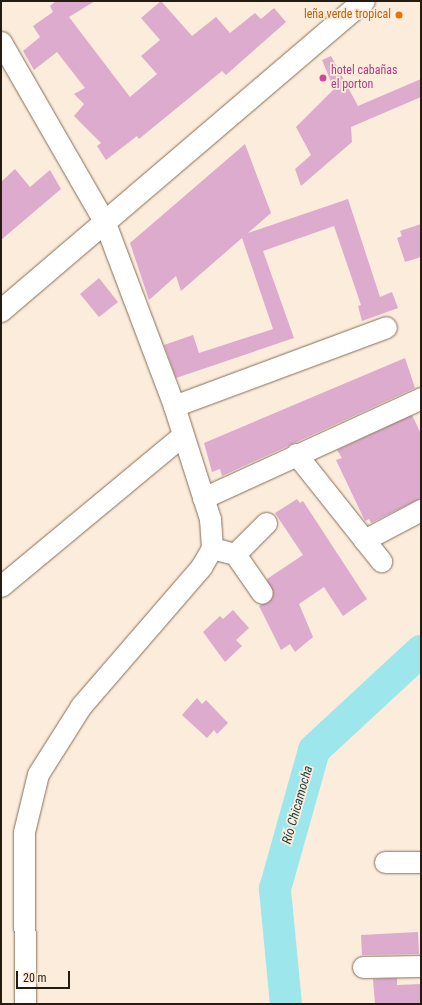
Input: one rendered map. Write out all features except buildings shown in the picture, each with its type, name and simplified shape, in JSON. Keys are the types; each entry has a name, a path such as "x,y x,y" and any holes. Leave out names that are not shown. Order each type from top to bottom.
{"main road":[{"path":"4,303 105,223 364,1"}],"street":[{"path":"1,42 105,223 174,406 210,519 212,548 201,567 81,706 38,774 24,832 25,1004"},
{"path":"174,406 386,326"},
{"path":"203,498 296,454 421,398"},
{"path":"1,586 183,435"},
{"path":"296,454 381,561"},
{"path":"364,540 421,510"},
{"path":"234,554 266,523"},
{"path":"212,548 234,554 262,592"},
{"path":"385,862 421,862"},
{"path":"363,967 421,966"}],"waterway":[{"name":"Río Chicamocha","path":"286,1004 275,889 314,750 421,651"}],"place":[{"name":"leña verde tropical","path":"399,15"},
{"name":"hotel cabañas el porton","path":"323,78"}]}
